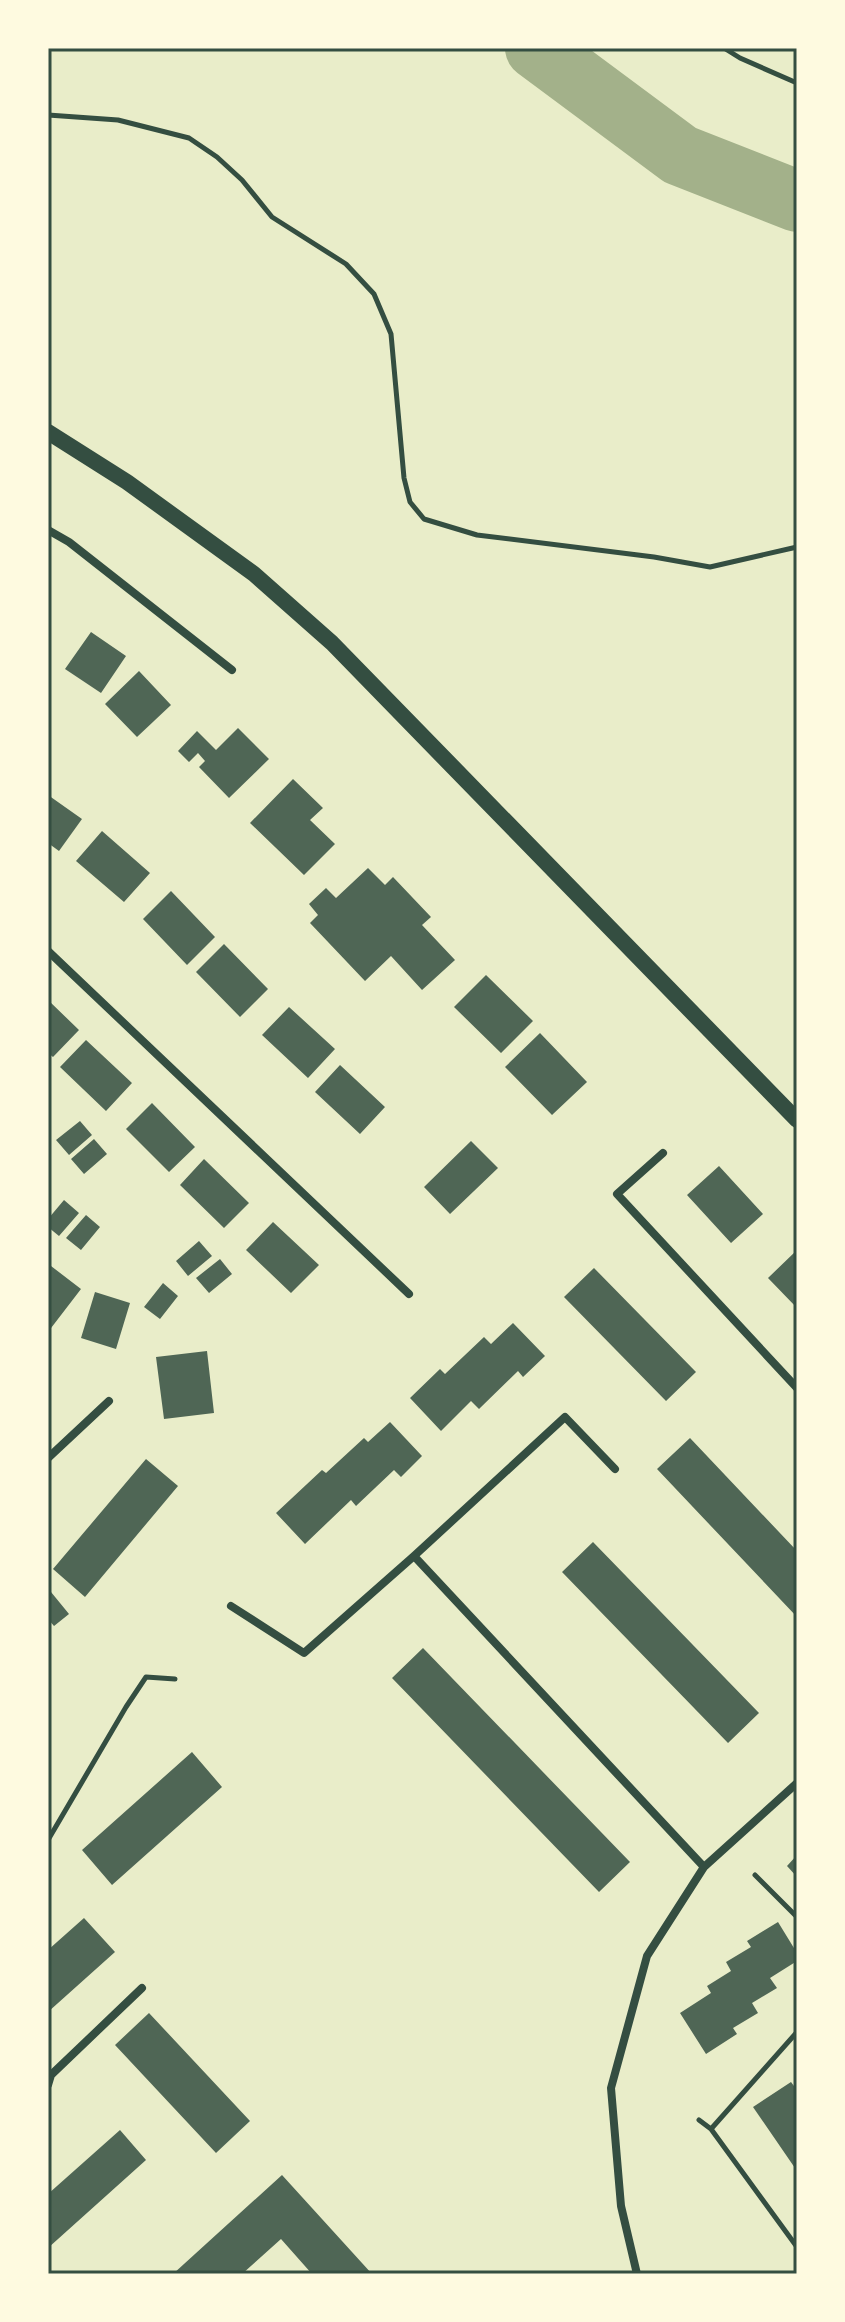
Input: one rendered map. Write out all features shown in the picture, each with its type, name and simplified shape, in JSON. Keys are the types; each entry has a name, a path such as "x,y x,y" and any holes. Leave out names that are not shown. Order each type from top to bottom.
{"main road":[{"path":"48,432 127,482 254,574 332,643 797,1120"}],"street":[{"path":"48,530 69,542 232,670"},
{"path":"48,951 409,1294"},
{"path":"663,1153 617,1194 797,1388"},
{"path":"48,1460 109,1401"},
{"path":"231,1606 304,1653 565,1417 615,1469"},
{"path":"414,1556 704,1867"},
{"path":"637,2274 621,2206 611,2088 647,1956 704,1867 797,1783"},
{"path":"48,2085 51,2075 142,1988"}],"path":[{"path":"724,48 797,83"},
{"path":"48,115 118,120 189,138 233,172 272,217 346,264 374,294 391,334 404,478 410,502 424,519 477,535 710,567 797,547"},
{"path":"48,1840 146,1677 175,1679"},
{"path":"755,1875 797,1917"},
{"path":"711,2129 797,2032"},
{"path":"699,2120 711,2129 797,2247"}],"building":[{"path":"91,632 126,656 101,693 65,669"},
{"path":"139,671 171,705 137,737 105,704"},
{"path":"238,728 269,759 229,798 199,767 205,761 198,753 189,762 178,751 197,731 216,750"},
{"path":"293,779 323,808 310,820 335,844 304,875 250,823"},
{"path":"48,795 82,819 59,851 48,843"},
{"path":"102,831 150,873 124,902 76,861"},
{"path":"368,868 385,885 393,877 431,917 422,925 455,960 422,990 391,956 365,981 310,923 318,915 309,904 326,888 336,898"},
{"path":"171,891 215,937 187,965 143,919"},
{"path":"224,944 268,989 240,1017 196,972"},
{"path":"486,975 533,1021 501,1053 454,1007"},
{"path":"48,1000 79,1030 53,1057 48,1053"},
{"path":"289,1007 335,1049 308,1078 262,1035"},
{"path":"540,1033 587,1082 552,1115 505,1067"},
{"path":"86,1040 132,1083 106,1111 60,1067"},
{"path":"340,1065 385,1107 360,1134 315,1092"},
{"path":"152,1103 195,1147 169,1172 126,1129"},
{"path":"80,1121 92,1135 69,1155 56,1140"},
{"path":"94,1139 107,1154 84,1174 71,1159"},
{"path":"471,1141 498,1168 450,1214 424,1187"},
{"path":"204,1159 249,1203 224,1228 180,1185"},
{"path":"719,1166 763,1214 731,1243 687,1195"},
{"path":"64,1200 79,1213 59,1236 48,1227 48,1219"},
{"path":"86,1215 100,1227 81,1250 66,1238"},
{"path":"273,1222 319,1265 291,1293 246,1250"},
{"path":"199,1241 212,1256 188,1276 176,1261"},
{"path":"797,1250 797,1308 768,1278"},
{"path":"220,1259 232,1274 209,1293 196,1278"},
{"path":"51,1266 81,1289 48,1332 48,1270"},
{"path":"594,1268 696,1372 666,1401 564,1297"},
{"path":"163,1283 178,1296 160,1319 144,1307"},
{"path":"95,1292 130,1303 116,1349 81,1338"},
{"path":"513,1323 545,1356 523,1377 518,1371 479,1409 471,1401 441,1431 410,1398 440,1369 445,1374 484,1337 491,1344"},
{"path":"207,1351 214,1413 164,1419 156,1357"},
{"path":"390,1422 422,1456 401,1477 394,1470 356,1506 351,1500 305,1544 276,1513 322,1470 326,1473 364,1438 368,1442"},
{"path":"690,1438 797,1551 797,1617 657,1469"},
{"path":"146,1459 178,1486 85,1597 53,1569"},
{"path":"593,1542 759,1713 728,1743 562,1572"},
{"path":"51,1592 69,1614 54,1626 48,1619 48,1595"},
{"path":"423,1648 630,1862 599,1892 392,1678"},
{"path":"192,1752 222,1787 112,1885 82,1850"},
{"path":"797,1855 797,1877 787,1866"},
{"path":"84,1918 115,1952 48,2012 48,1950"},
{"path":"778,1922 797,1953 797,1961 770,1978 777,1988 752,2003 758,2013 733,2028 737,2034 706,2054 680,2013 711,1993 707,1986 731,1971 726,1962 751,1947 747,1941"},
{"path":"149,2013 250,2121 216,2153 115,2045"},
{"path":"791,2082 797,2090 797,2171 753,2107"},
{"path":"120,2130 146,2160 48,2248 48,2194"},
{"path":"282,2175 372,2274 312,2274 281,2239 242,2274 173,2274"}],"waterway":[{"path":"536,48 680,155 797,201"}]}
